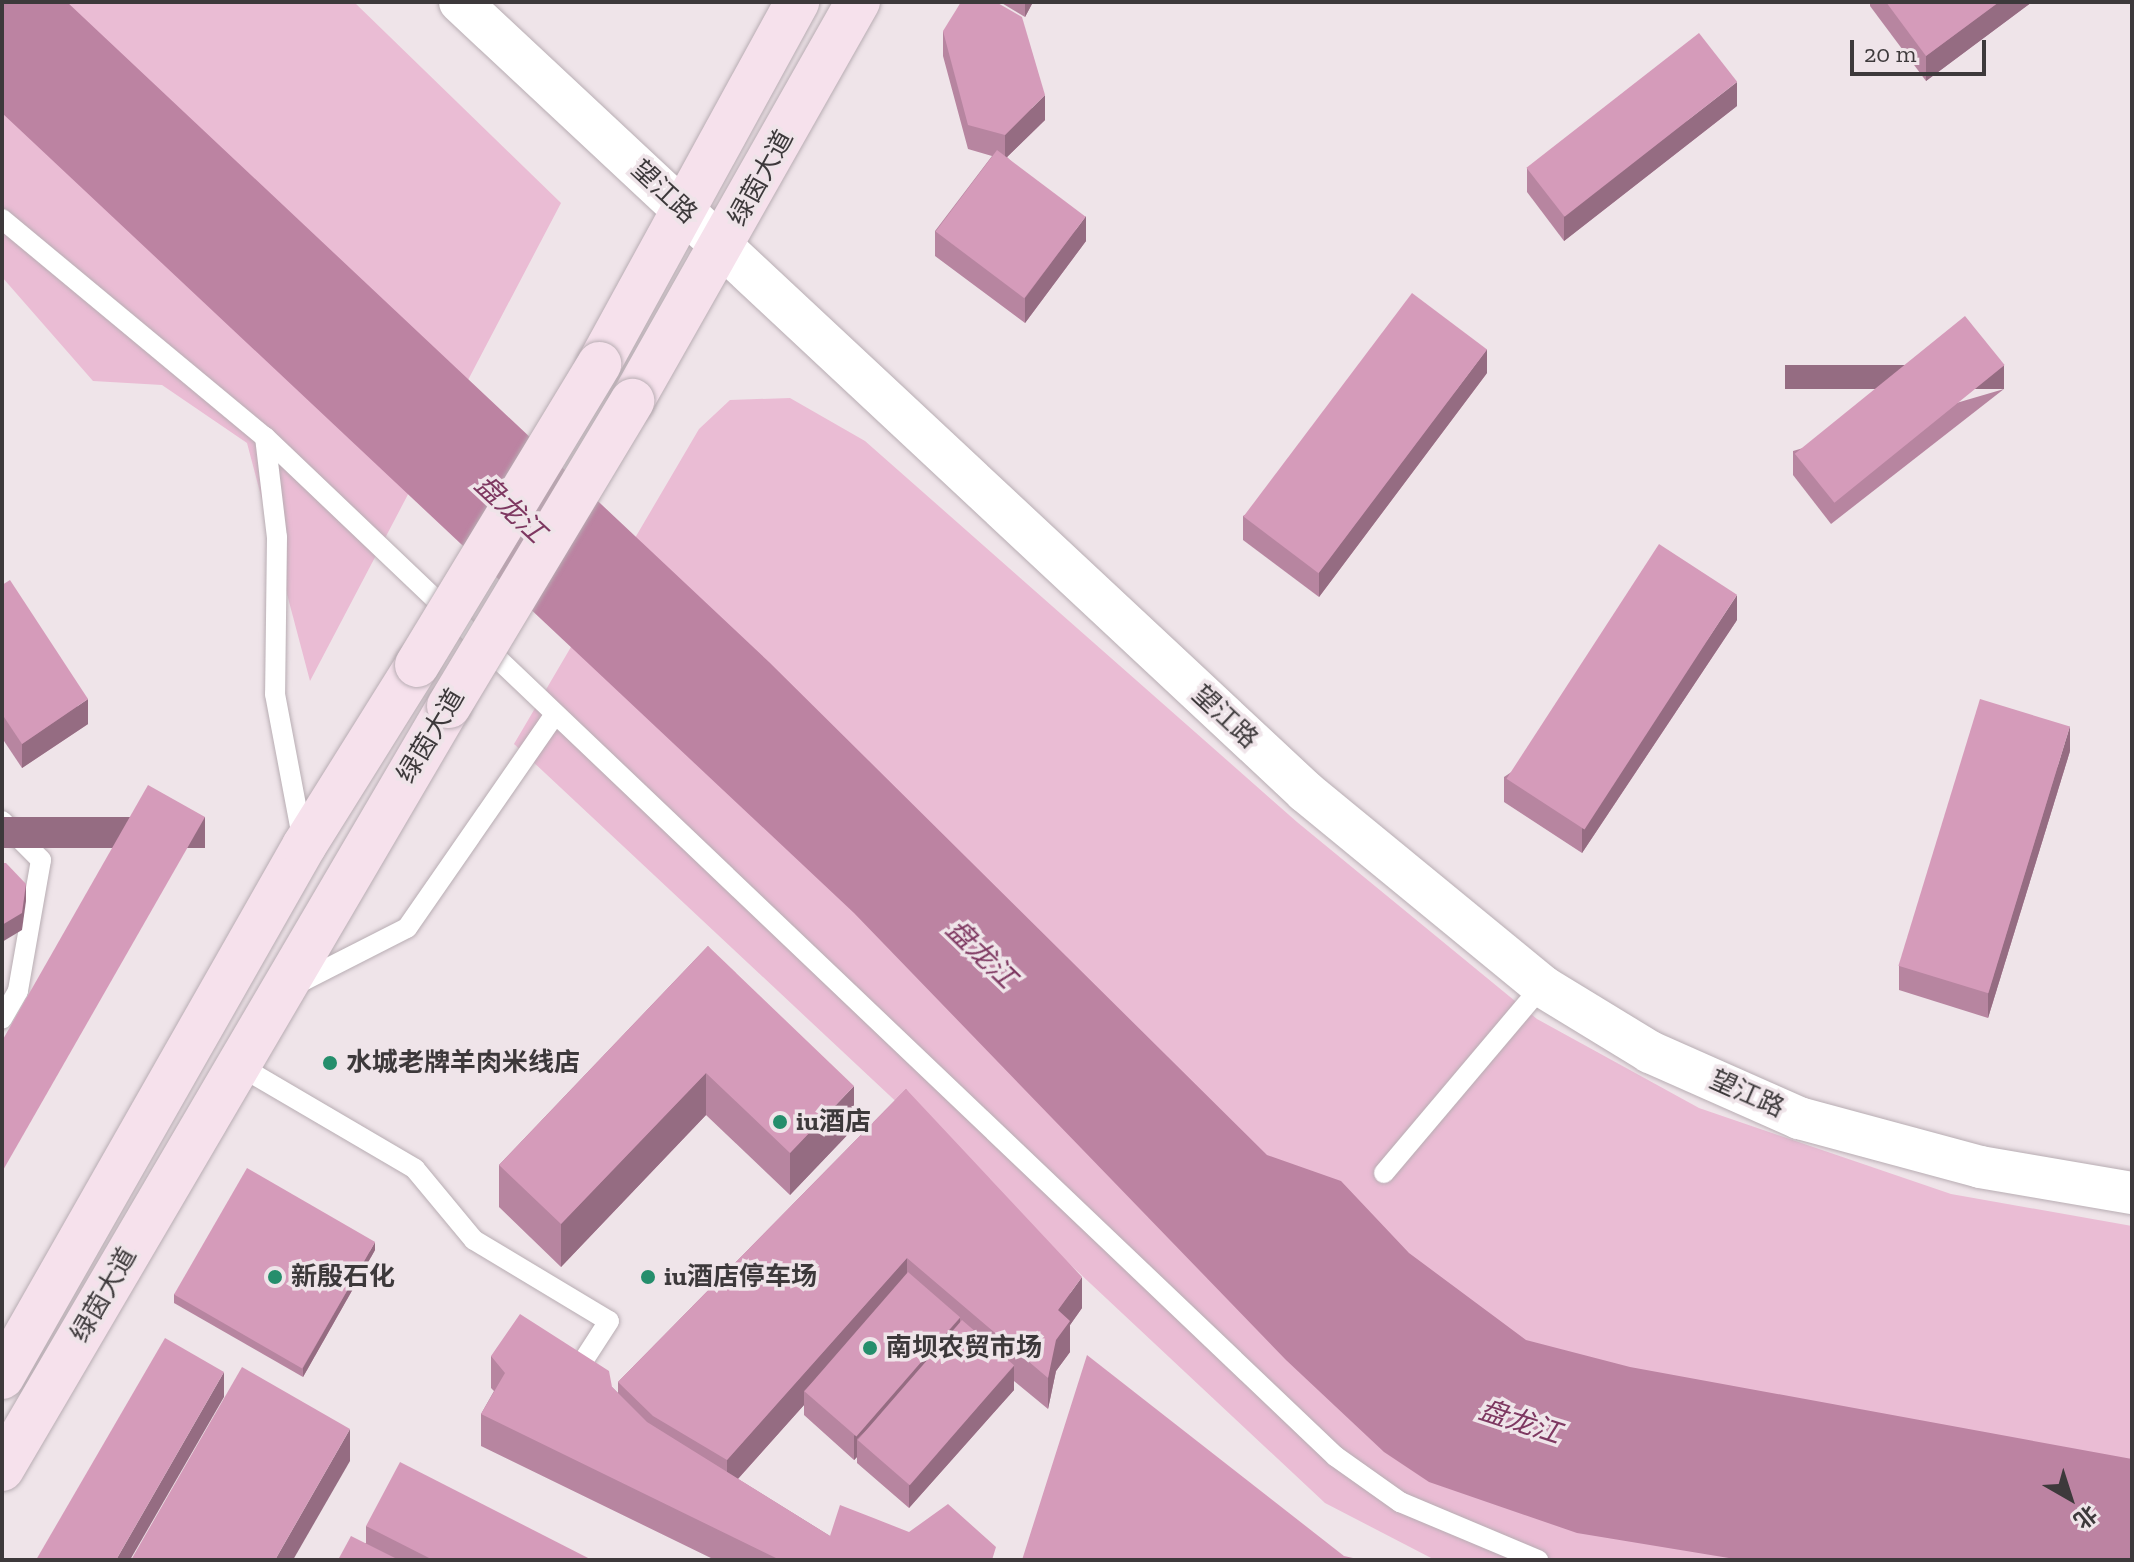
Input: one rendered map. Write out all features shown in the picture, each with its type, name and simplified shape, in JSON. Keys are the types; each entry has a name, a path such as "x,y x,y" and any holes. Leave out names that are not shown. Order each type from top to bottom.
{"main road":[{"name":"绿茵大道","path":"2,1377 304,846 599,364 797,2"},
{"name":"绿茵大道","path":"2,1469 280,992 723,247 858,2"}],"street":[{"name":"望江路","path":"460,2 723,247 845,367 1306,792 1542,986 1650,1052 1799,1118 1980,1167 2132,1193"}],"lane":[{"path":"2,219 265,437 1335,1456 1400,1502 1538,1560"},
{"path":"265,437 277,537 275,694 304,846"},
{"path":"280,992 407,928 555,714"},
{"path":"2,821 41,860 18,991 2,1019"},
{"path":"1384,1173 1542,986"},
{"path":"238,1065 415,1169 474,1240 609,1321 578,1369"}],"shaded area":[{"path":"2,2 354,2 561,203 310,681 247,443 162,385 93,381 2,277"},
{"path":"790,398 865,441 1297,822 1537,1019 1699,1108 1951,1194 2132,1226 2132,1560 1435,1560 1325,1503 514,744 699,429 730,400"}],"water":[{"name":"盘龙江","path":"2,2 67,2 769,662 1267,1155 1341,1181 1409,1253 1526,1340 1630,1367 2132,1459 2132,1560 1741,1560 1577,1533 1429,1482 1384,1452 1286,1360 854,913 2,113"}],"building":[{"path":"961,2 996,2 1022,17 1045,95 1005,135 968,125 943,31"},
{"path":"1886,2 1999,2 1926,56"},
{"path":"1699,33 1737,82 1565,217 1526,168"},
{"path":"997,150 1086,217 1024,298 936,231"},
{"path":"1412,293 1487,350 1319,573 1243,517"},
{"path":"1965,316 2005,365 1834,503 1795,454"},
{"path":"1659,544 1737,595 1584,829 1507,779"},
{"path":"10,580 88,699 22,744 2,714 2,585"},
{"path":"1980,699 2070,726 1988,993 1898,966"},
{"path":"148,785 205,817 2,1172 2,1041"},
{"path":"2,863 6,863 26,884 22,913 2,925"},
{"name":"iu酒店","path":"708,946 854,1086 790,1153 706,1073 561,1224 499,1165"},
{"path":"906,1089 1082,1277 1058,1310 1070,1321 1056,1340 1048,1378 907,1258 727,1460 653,1416 618,1382"},
{"name":"新殷石化","path":"247,1168 375,1242 302,1368 174,1294"},
{"path":"908,1272 960,1317 856,1437 804,1391"},
{"path":"520,1314 609,1371 612,1387 647,1422 830,1536 840,1505 909,1532 948,1504 996,1547 992,1560 780,1560 481,1414 505,1373 491,1356"},
{"path":"962,1320 1014,1365 910,1485 858,1440"},
{"path":"165,1338 224,1372 116,1560 36,1560"},
{"path":"1087,1355 1344,1556 1362,1560 1022,1560"},
{"path":"242,1367 350,1429 275,1560 131,1560"},
{"path":"400,1462 592,1560 433,1560 366,1526"},
{"path":"351,1536 399,1560 338,1560"}],"place":[{"name":"水城老牌羊肉米线店","path":"330,1063"},
{"name":"iu酒店","path":"780,1122"},
{"name":"新殷石化","path":"275,1277"},
{"name":"iu酒店停车场","path":"648,1277"},
{"name":"南坝农贸市场","path":"870,1348"}]}
